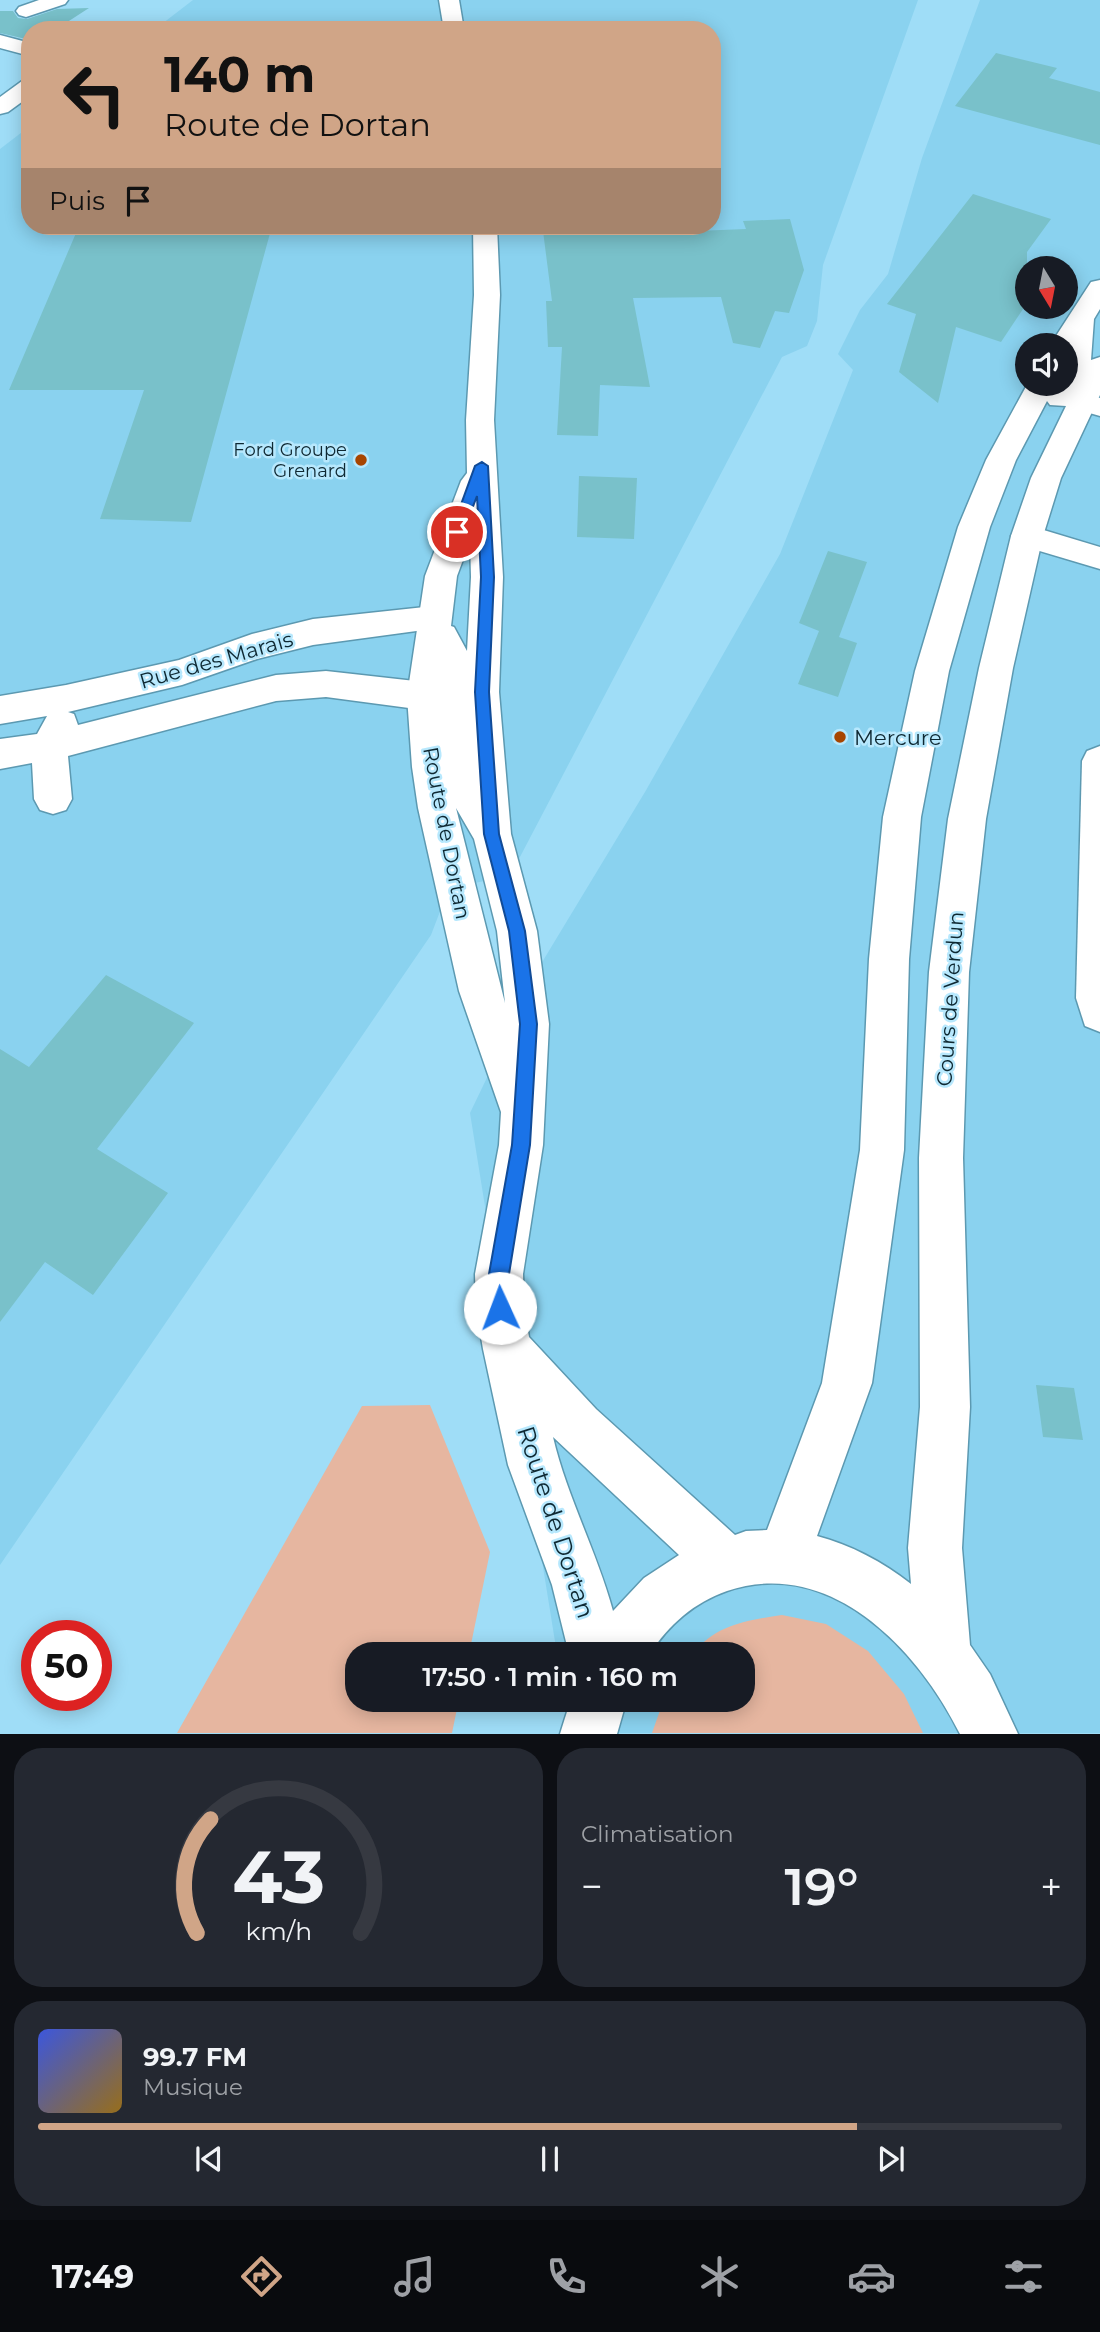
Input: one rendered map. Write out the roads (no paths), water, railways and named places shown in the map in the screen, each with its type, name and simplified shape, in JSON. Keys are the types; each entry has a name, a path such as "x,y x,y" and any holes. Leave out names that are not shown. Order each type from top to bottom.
{"main road":[{"path":"26,11 58,0"},
{"path":"449,0 452,21"},
{"path":"0,41 21,47"},
{"path":"0,107 21,92"},
{"name":"Route de Dortan","path":"485,235 487,295 480,420 487,577 482,692 492,834 517,931 528,1024 517,1179 499,1274 500,1308 534,1465 579,1585 594,1642"},
{"path":"1072,333 1099,292"},
{"path":"1081,319 1077,364 1009,500 1014,525 1027,536 1100,558"},
{"name":"Cours de Verdun","path":"943,1653 935,1548 945,1407 941,1157 949,972 967,819 996,668 1027,536 1046,478 1091,404 1100,366"},
{"path":"784,1555 847,1383 882,1150 889,959 902,817 932,671 974,527 1001,460 1035,396"},
{"name":"Route de Dortan","path":"482,466 441,576 424,696 430,767 437,808 480,991 523,1116"},
{"path":"434,618 452,655 456,777 492,834"},
{"name":"Rue des Marais","path":"0,710 66,699 182,672 252,648 313,632 434,618"},
{"path":"53,799 51,746 55,730 65,720 124,699 182,672"},
{"name":"Rue des Marais","path":"0,754 51,746 276,688 326,684 424,696"},
{"path":"1100,761 1097,998 1100,1012"},
{"name":"Route de Dortan","path":"507,1349 579,1427 724,1561"},
{"path":"625,1642 629,1633 673,1587 724,1561 784,1555 841,1569 895,1601 943,1653 977,1702 990,1734"},
{"path":"588,1734 595,1712"}],"place":[{"name":"Ford Groupe Grenard","path":"361,460"},
{"name":"Mercure","path":"840,737"}]}
